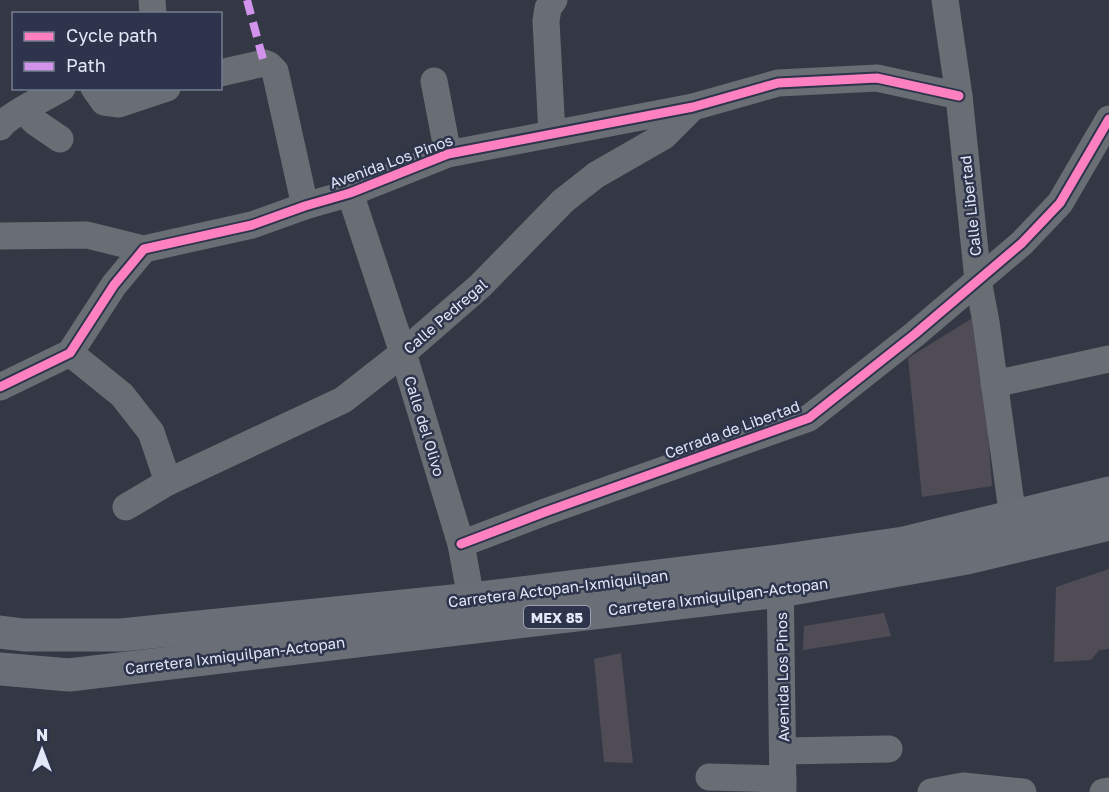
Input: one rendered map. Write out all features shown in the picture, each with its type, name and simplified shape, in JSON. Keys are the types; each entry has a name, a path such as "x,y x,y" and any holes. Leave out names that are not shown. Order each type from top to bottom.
{"main road":[{"name":"MEX 85","path":"780,576 1109,493"},
{"name":"Carretera Ixmiquilpan-Actopan","path":"0,669 69,675 474,613 780,576 967,558 1109,524"},
{"name":"Carretera Actopan-Ixmiquilpan","path":"0,632 24,635 121,635 474,613"}],"street":[{"name":"Calle Libertad","path":"945,0 959,96 978,280 987,322 1013,518"},
{"path":"546,3 552,134"},
{"path":"222,74 264,63 275,71 305,206"},
{"name":"Avenida Los Pinos","path":"144,249 252,225 350,193 448,154 693,108 778,84 877,78 959,96"},
{"path":"434,81 448,154"},
{"path":"0,127 23,110 58,90"},
{"path":"95,90 104,102 119,104 159,90"},
{"name":"Calle Pedregal","path":"126,507 168,482 343,400 403,353 480,286 563,201 596,175 664,136 693,108"},
{"path":"23,110 35,122 60,139"},
{"name":"Cerrada de Libertad","path":"461,544 809,418 915,334 1022,243 1060,203 1109,119"},
{"name":"Calle del Olivo","path":"350,193 403,353 461,544 474,613"},
{"path":"0,236 87,235 144,249 114,285 70,353 0,387"},
{"path":"70,353 122,395 151,432 168,482"},
{"path":"994,384 1109,359"},
{"name":"Avenida Los Pinos","path":"780,576 783,786"},
{"path":"783,751 889,749"},
{"path":"709,777 783,786"},
{"path":"931,792 963,786 1023,792"},
{"path":"1102,792 1109,791"}],"building":[{"path":"979,314 992,486 922,497 908,358"},
{"path":"1109,569 1109,649 1099,650 1091,660 1054,662 1056,587"},
{"path":"884,613 891,636 803,650 804,626"},
{"path":"621,653 633,763 604,762 594,659"}],"marked path":[{"path":"247,0 264,63"}],"cycle path":[{"path":"0,387 70,353 114,285 144,249 252,225 350,193 448,154 693,107 778,83 877,78 959,96"},
{"path":"461,544 809,418 915,334 1022,243 1060,203 1109,119"}]}
